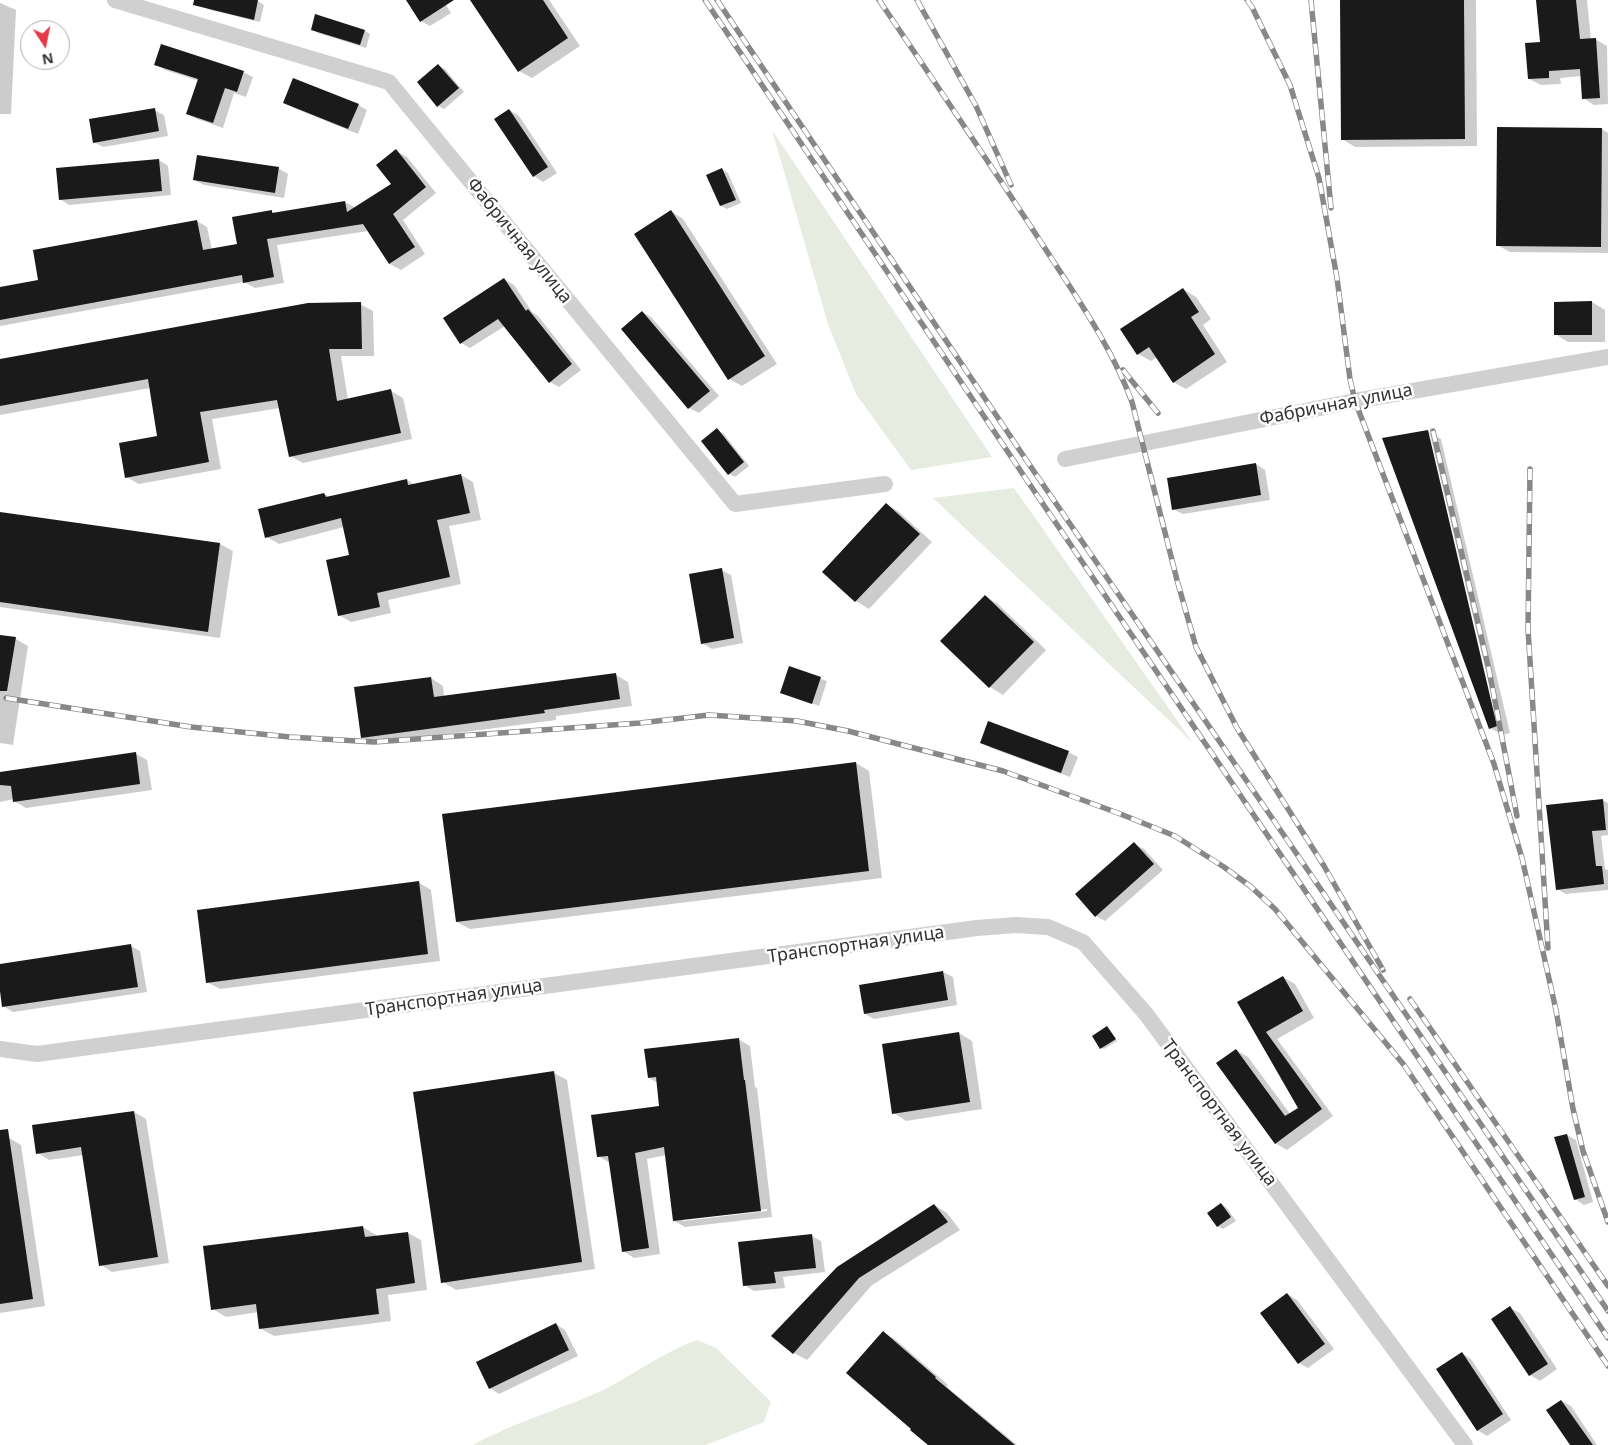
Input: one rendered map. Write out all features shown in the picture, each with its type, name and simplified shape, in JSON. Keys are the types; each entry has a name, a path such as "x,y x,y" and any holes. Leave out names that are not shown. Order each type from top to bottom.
{"street":[{"name":"Фабричная улица","path":"115,0 389,82 735,504 885,484"},
{"name":"Фабричная улица","path":"1065,459 1355,400 1608,357"},
{"name":"Транспортная улица","path":"0,1049 36,1054 977,928 1016,925 1048,927 1082,942 1146,1014 1466,1445"}],"shaded area":[{"path":"772,130 992,457 911,470 856,394 828,324"},
{"path":"1014,488 1193,743 933,498"},
{"path":"697,1340 716,1348 771,1402 764,1422 706,1445 473,1445 603,1390 672,1351"}],"building":[{"path":"194,0 258,0 254,20 193,5"},
{"path":"406,0 454,0 420,22"},
{"path":"470,0 543,0 568,38 518,72"},
{"path":"1340,0 1464,0 1465,139 1341,140"},
{"path":"1536,0 1576,0 1580,39 1596,38 1600,98 1582,99 1580,69 1549,71 1549,78 1528,79 1525,43 1540,42"},
{"path":"315,14 365,30 360,45 311,30"},
{"path":"161,44 244,71 237,92 225,88 213,123 186,114 198,79 154,65"},
{"path":"438,64 459,88 437,107 417,82"},
{"path":"293,78 359,104 348,129 283,103"},
{"path":"155,108 159,131 93,143 89,119"},
{"path":"509,109 548,167 533,177 494,119"},
{"path":"1497,127 1602,128 1601,247 1496,246"},
{"path":"396,149 426,187 393,214 415,247 389,264 363,224 267,239 274,277 243,283 242,275 0,320 0,287 38,280 33,250 197,220 203,250 237,244 232,217 272,210 272,213 345,201 347,212 391,184 376,165"},
{"path":"197,155 279,167 275,193 193,180"},
{"path":"159,159 162,191 59,200 56,168"},
{"path":"722,168 736,200 720,206 706,175"},
{"path":"671,210 765,356 728,380 634,234"},
{"path":"504,278 526,311 528,309 572,364 549,383 498,319 460,344 443,318"},
{"path":"1183,288 1199,312 1191,317 1215,354 1173,383 1149,347 1137,355 1120,329"},
{"path":"1592,301 1592,335 1554,335 1554,302"},
{"path":"361,302 362,349 329,349 337,401 391,389 401,433 289,457 277,400 200,412 209,462 125,478 119,443 157,436 148,379 0,406 0,359 308,303"},
{"path":"642,311 710,391 688,409 621,329"},
{"path":"717,428 744,462 728,475 701,441"},
{"path":"1428,430 1497,726 1489,729 1382,438"},
{"path":"1256,463 1261,495 1172,510 1167,478"},
{"path":"461,474 470,513 437,520 450,577 377,593 380,607 338,616 326,560 349,555 341,518 265,538 258,509 324,493 326,497 407,479 408,485"},
{"path":"886,503 920,534 855,602 822,572"},
{"path":"0,512 220,543 208,632 0,602"},
{"path":"722,568 734,638 701,644 689,574"},
{"path":"985,595 1034,642 989,688 940,641"},
{"path":"0,635 16,637 7,691 0,691"},
{"path":"789,666 821,677 812,704 780,693"},
{"path":"616,673 620,699 544,710 545,713 361,738 354,687 431,677 434,697"},
{"path":"988,721 1069,751 1061,773 980,743"},
{"path":"136,752 140,784 13,802 11,786 0,785 0,772"},
{"path":"856,762 869,871 456,922 442,814"},
{"path":"1603,799 1606,830 1592,831 1596,866 1602,866 1604,884 1556,890 1546,805"},
{"path":"1134,842 1154,864 1095,917 1075,894"},
{"path":"419,881 428,954 206,983 197,910"},
{"path":"131,944 138,987 2,1007 0,964"},
{"path":"943,971 948,1000 864,1014 859,985"},
{"path":"1283,976 1303,1011 1266,1032 1322,1109 1275,1144 1216,1063 1236,1049 1285,1116 1298,1108 1237,1002"},
{"path":"1107,1026 1116,1039 1100,1049 1092,1036"},
{"path":"959,1032 970,1102 892,1114 882,1044"},
{"path":"739,1038 761,1211 673,1221 664,1147 635,1153 649,1248 622,1252 608,1156 597,1157 591,1115 659,1106 656,1077 648,1078 644,1049"},
{"path":"554,1071 582,1262 441,1283 413,1092"},
{"path":"134,1111 158,1257 99,1266 81,1147 36,1154 32,1125"},
{"path":"8,1129 33,1299 0,1304 0,1130"},
{"path":"1567,1134 1585,1197 1574,1200 1554,1137"},
{"path":"1221,1203 1231,1217 1217,1227 1207,1213"},
{"path":"934,1204 948,1222 859,1278 793,1354 771,1336 837,1267"},
{"path":"363,1226 365,1237 408,1232 415,1283 376,1289 379,1314 259,1329 256,1304 211,1310 203,1246"},
{"path":"812,1234 816,1268 774,1272 776,1283 743,1286 738,1242"},
{"path":"1287,1293 1325,1344 1298,1364 1260,1313"},
{"path":"1510,1306 1548,1364 1529,1376 1491,1319"},
{"path":"556,1323 569,1350 489,1389 476,1362"},
{"path":"883,1331 935,1378 1015,1445 928,1445 910,1430 846,1373"},
{"path":"1462,1352 1503,1414 1477,1431 1436,1369"},
{"path":"1561,1400 1593,1445 1570,1445 1546,1410"}],"railway":[{"path":"705,0 1022,473 1608,1338"},
{"path":"717,0 1033,470 1608,1311"},
{"path":"879,0 1071,289 1115,363 1132,402 1196,647 1237,728 1324,866 1383,970"},
{"path":"917,0 976,106 1011,185"},
{"path":"1247,0 1290,85 1319,178 1337,278 1350,379 1355,401 1494,764 1522,858 1556,1010 1573,1109 1583,1151 1608,1222"},
{"path":"1311,0 1331,208"},
{"path":"1123,370 1158,413"},
{"path":"1433,431 1489,670 1517,816"},
{"path":"1530,469 1528,629 1548,948"},
{"path":"6,698 191,727 290,737 374,742 640,723 709,715 797,721 848,731 1003,771 1175,836 1224,867 1250,886 1275,909 1404,1065 1608,1366"},
{"path":"1410,999 1608,1286"}]}
